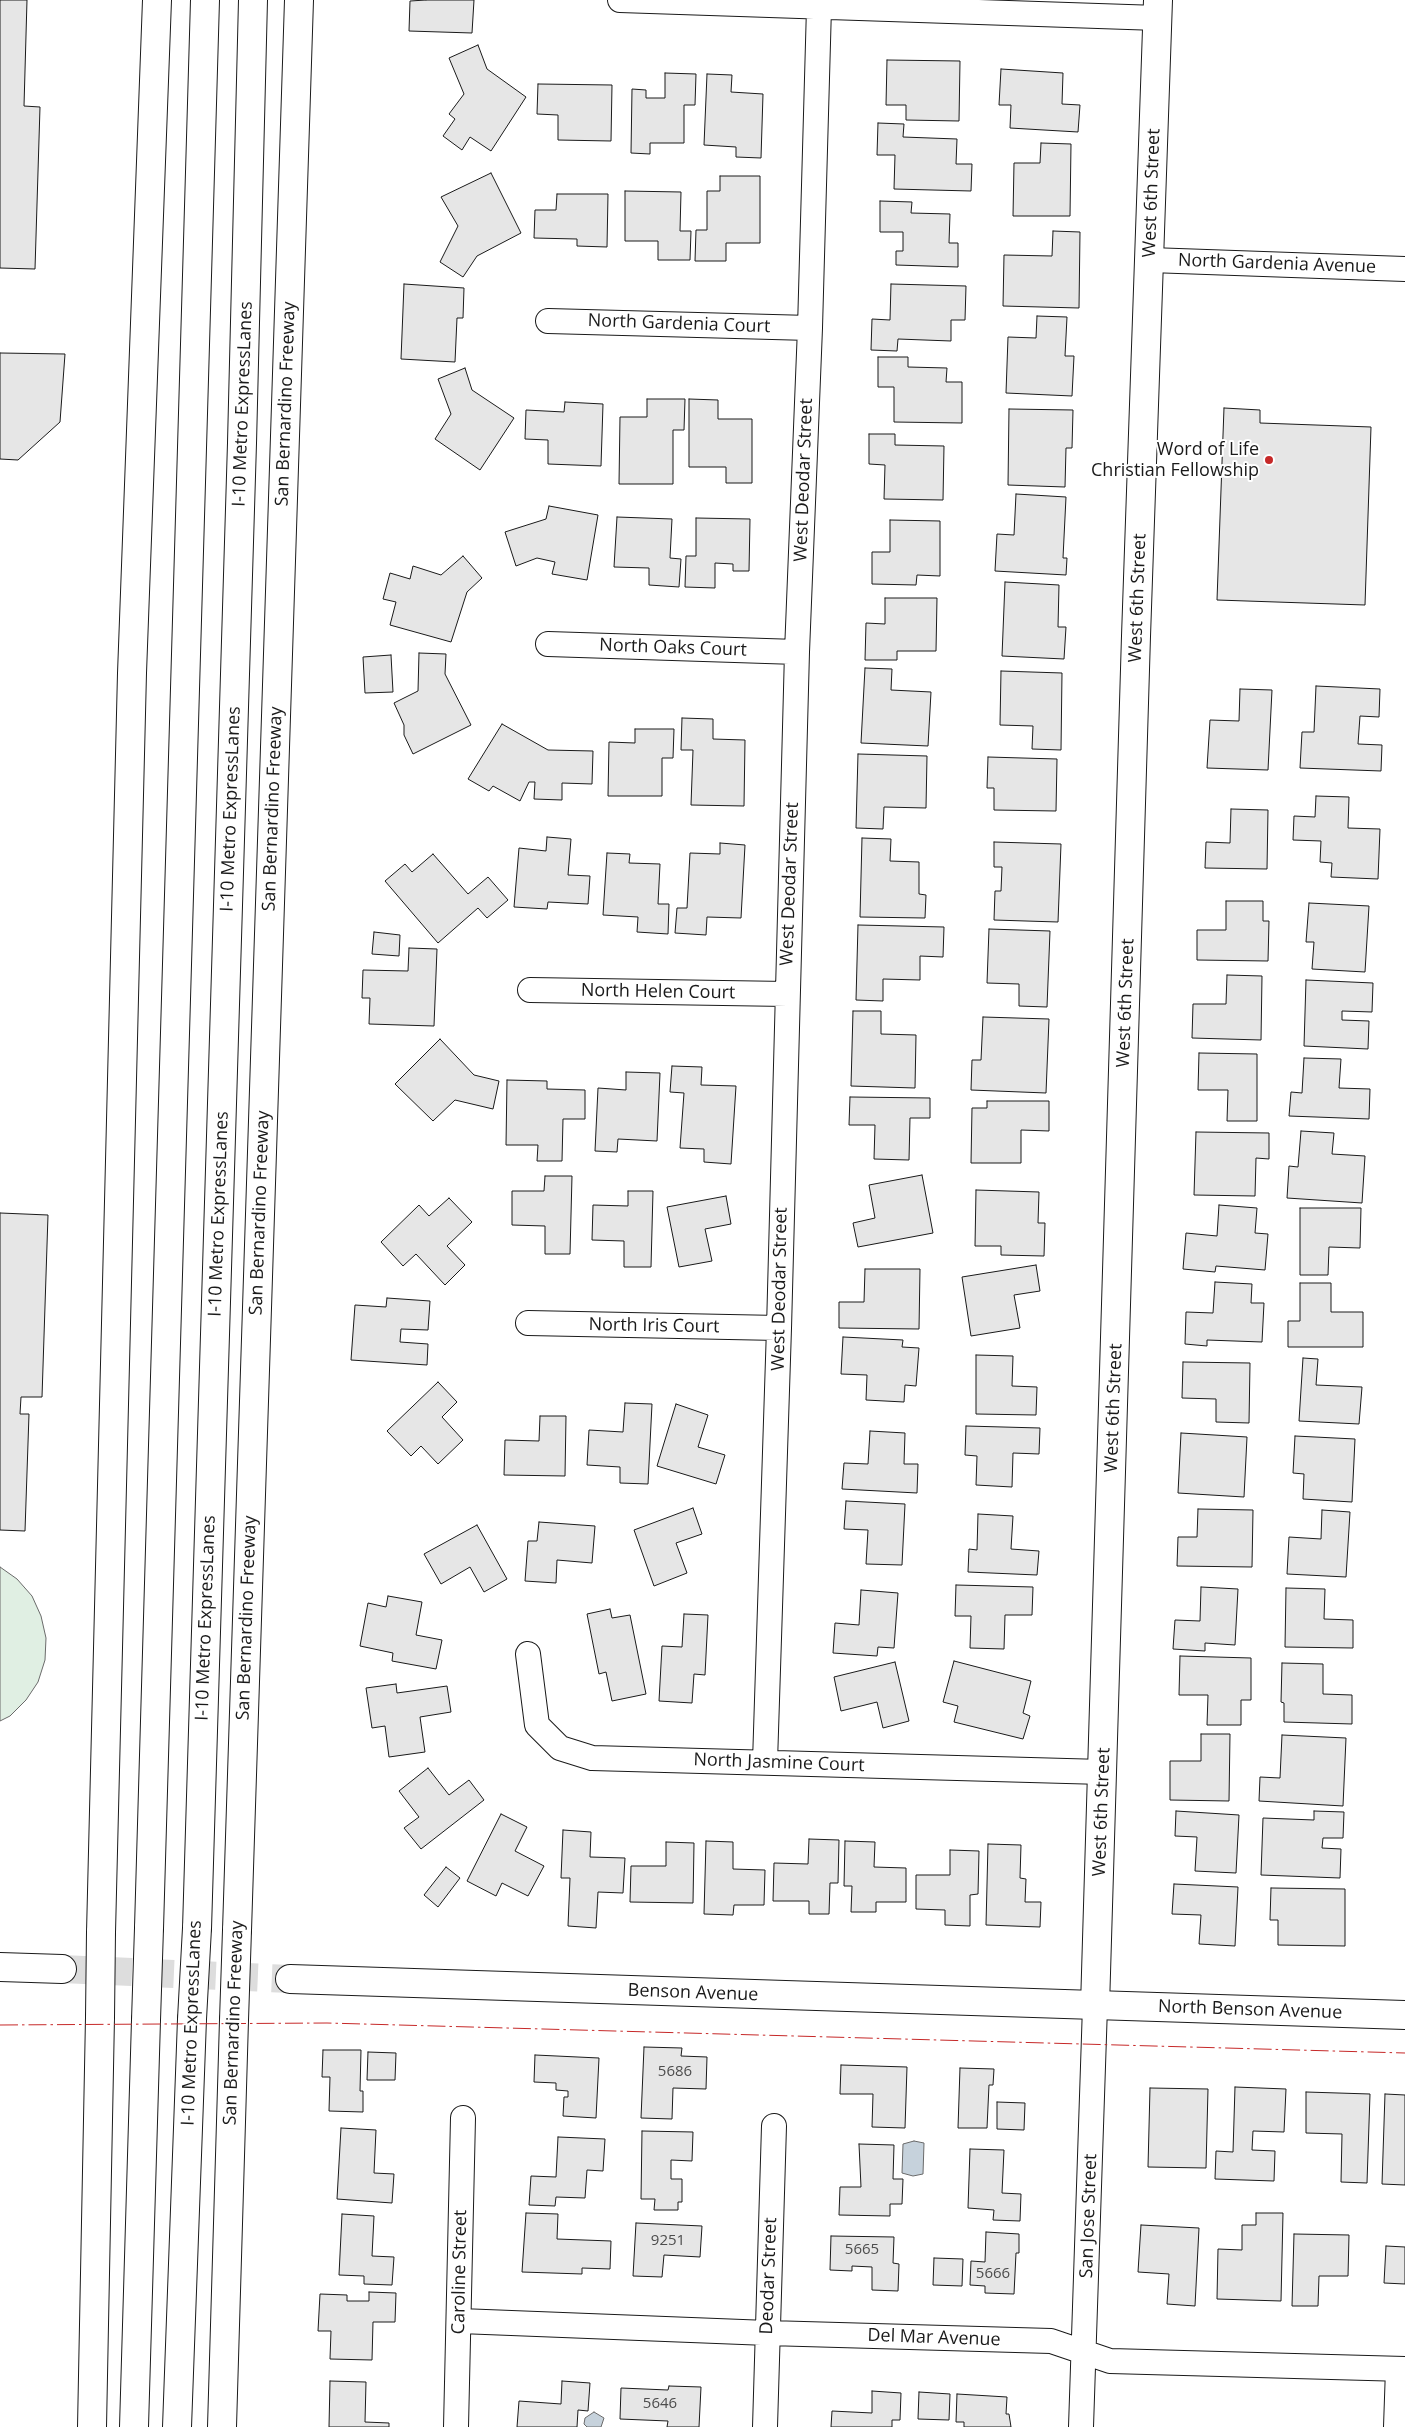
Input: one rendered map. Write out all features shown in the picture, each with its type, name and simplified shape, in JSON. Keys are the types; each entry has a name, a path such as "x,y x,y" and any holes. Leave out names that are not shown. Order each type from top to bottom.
{"main road":[{"path":"92,2427 101,1932 132,673 157,0"},
{"path":"134,2427 205,0"},
{"name":"I-10 Metro ExpressLanes","path":"177,2427 197,1928 241,482 253,0"},
{"name":"San Bernardino Freeway","path":"222,2427 299,0"},
{"name":"West 6th Street","path":"1095,2006 1136,646 1158,9"},
{"path":"0,1967 62,1969"},
{"name":"Benson Avenue","path":"290,1979 1095,2006"},
{"name":"North Benson Avenue","path":"1095,2006 1405,2015"}],"street":[{"path":"620,0 819,7 1158,9"},
{"name":"West Deodar Street","path":"765,1762 797,652 810,328 819,7"},
{"name":"North Gardenia Avenue","path":"1150,260 1405,268"},
{"name":"North Gardenia Court","path":"548,321 810,328"},
{"name":"North Oaks Court","path":"548,644 797,652"},
{"name":"North Helen Court","path":"530,990 787,994"},
{"name":"North Iris Court","path":"528,1323 779,1328"},
{"name":"North Jasmine Court","path":"528,1654 537,1725 560,1748 592,1758 1103,1772"},
{"name":"San Jose Street","path":"1081,2427 1091,2183 1095,2006"},
{"name":"Caroline Street","path":"456,2427 460,2321 463,2118"},
{"name":"Deodar Street","path":"765,2427 774,2126"},
{"name":"Del Mar Avenue","path":"460,2321 768,2333 1051,2341 1110,2361 1402,2369"},
{"path":"1396,2427 1402,2369"}],"green space":[{"path":"0,1567 17,1579 32,1596 41,1616 46,1638 45,1660 38,1682 26,1700 10,1716 0,1721"}],"shaded area":[{"path":"914,2141 924,2143 923,2174 913,2176 902,2173 903,2144"},
{"path":"594,2412 604,2418 601,2427 587,2427 584,2424 585,2418"}],"building":[{"path":"0,0 27,0 24,106 40,107 35,269 0,268"},
{"path":"474,0 472,33 409,31 410,1"},
{"path":"478,45 487,69 526,97 491,151 470,137 462,150 443,136 455,119 449,114 464,94 449,58"},
{"path":"887,60 960,61 959,121 906,120 906,105 886,105"},
{"path":"1001,69 1063,73 1062,104 1080,105 1078,132 1010,128 1011,105 999,105"},
{"path":"665,73 696,74 695,105 684,105 684,143 650,143 650,154 631,153 632,89 646,90 646,98 665,98"},
{"path":"707,74 732,75 731,92 763,94 761,158 736,157 736,147 704,145"},
{"path":"538,84 612,85 611,141 558,140 558,115 537,114"},
{"path":"878,123 904,124 903,137 957,139 956,164 972,164 971,191 894,189 895,155 877,155"},
{"path":"1041,143 1071,144 1070,216 1013,216 1014,163 1040,163"},
{"path":"491,173 521,233 477,256 463,277 440,262 458,226 441,197"},
{"path":"720,176 760,176 760,243 726,243 726,261 695,261 696,230 707,230 707,191 720,191"},
{"path":"625,191 681,192 680,231 691,231 690,260 658,260 658,241 625,241"},
{"path":"557,194 608,194 607,247 577,246 577,239 534,238 535,210 556,210"},
{"path":"880,201 912,202 911,213 950,214 949,243 958,243 958,267 896,265 896,251 903,251 903,232 880,232"},
{"path":"1053,231 1080,232 1079,308 1003,306 1004,255 1052,256"},
{"path":"404,284 464,288 463,318 457,318 455,362 401,359"},
{"path":"891,284 966,286 965,320 951,320 951,341 898,339 897,351 871,350 872,319 890,320"},
{"path":"1037,316 1067,317 1065,356 1074,356 1072,396 1006,393 1008,337 1036,338"},
{"path":"0,353 65,354 60,422 18,460 0,459"},
{"path":"878,357 908,357 908,367 947,368 946,382 962,382 962,423 894,422 894,387 878,387"},
{"path":"465,368 472,390 514,418 480,470 435,439 451,414 438,379"},
{"path":"647,399 685,399 684,430 673,430 673,484 619,484 620,417 647,417"},
{"path":"689,399 718,400 718,419 752,419 752,483 726,483 726,467 689,467"},
{"path":"565,402 603,404 601,466 548,464 548,440 525,439 526,410 564,412"},
{"path":"1224,408 1260,410 1260,423 1371,427 1365,605 1217,600"},
{"path":"1009,409 1073,410 1072,448 1066,448 1065,487 1008,485"},
{"path":"869,434 895,434 895,445 944,446 943,500 884,499 885,465 869,464"},
{"path":"1016,494 1066,497 1063,558 1067,558 1066,575 995,571 997,534 1014,535"},
{"path":"549,506 598,515 587,580 552,574 555,562 537,558 516,566 505,532 546,519"},
{"path":"617,517 672,519 670,558 681,559 679,587 649,585 649,568 614,567"},
{"path":"696,518 750,519 749,571 733,571 733,564 715,563 715,588 685,587 686,556 696,556"},
{"path":"890,520 940,521 940,576 917,575 916,585 872,584 872,552 890,552"},
{"path":"463,556 482,578 467,592 451,642 390,625 396,602 383,599 390,573 410,579 413,566 441,575"},
{"path":"1005,582 1059,585 1058,627 1066,627 1064,659 1002,656"},
{"path":"885,598 937,598 936,651 897,651 897,660 865,660 866,623 885,624"},
{"path":"419,653 446,654 445,674 471,725 413,754 404,735 404,725 394,703 418,691"},
{"path":"391,655 393,692 365,693 363,657"},
{"path":"865,668 892,669 891,690 931,692 928,746 861,743"},
{"path":"1001,671 1062,673 1061,750 1032,749 1033,726 1000,725"},
{"path":"1316,686 1380,689 1379,717 1360,716 1358,744 1382,745 1381,771 1300,768 1302,732 1314,732"},
{"path":"1240,689 1272,690 1268,770 1207,768 1210,720 1239,721"},
{"path":"682,718 713,719 713,739 745,740 744,806 691,805 693,750 681,750"},
{"path":"502,724 548,750 593,751 592,784 562,783 562,800 534,799 535,782 529,782 520,801 493,786 489,791 468,779"},
{"path":"635,729 674,729 673,758 662,758 662,796 608,796 609,742 635,743"},
{"path":"858,754 927,756 926,808 884,807 883,829 856,828"},
{"path":"988,757 1057,759 1056,811 994,810 994,788 987,788"},
{"path":"1316,796 1349,797 1348,828 1380,829 1378,879 1331,877 1332,863 1320,862 1321,841 1293,840 1294,816 1315,817"},
{"path":"1231,809 1268,810 1267,869 1205,868 1206,842 1230,843"},
{"path":"547,837 571,839 568,875 590,876 588,904 548,902 547,909 514,907 519,848 546,851"},
{"path":"862,838 891,839 890,861 919,862 919,894 926,895 925,918 860,917"},
{"path":"994,842 1061,844 1058,922 994,920 995,891 1001,891 1002,867 994,867"},
{"path":"720,843 745,845 741,918 707,917 706,935 675,933 677,908 687,908 690,853 720,854"},
{"path":"607,853 630,854 629,863 660,864 658,904 669,904 668,934 637,932 638,917 603,915"},
{"path":"433,854 468,894 488,877 508,900 487,918 478,908 438,943 385,881 405,864 412,872"},
{"path":"1226,901 1263,901 1263,921 1269,921 1268,961 1197,960 1197,930 1226,930"},
{"path":"1309,903 1369,906 1365,972 1312,969 1314,942 1306,942"},
{"path":"858,925 944,927 943,957 920,956 920,980 883,979 883,1001 856,1000"},
{"path":"989,929 1050,931 1047,1007 1019,1006 1019,984 987,983"},
{"path":"374,932 400,935 399,956 372,954"},
{"path":"409,948 437,949 434,1026 369,1024 370,998 362,998 363,970 408,971"},
{"path":"1227,975 1262,976 1261,1040 1192,1038 1193,1004 1226,1004"},
{"path":"1306,980 1373,983 1372,1012 1342,1011 1342,1020 1369,1021 1368,1049 1304,1046"},
{"path":"853,1011 881,1011 881,1034 916,1035 915,1088 851,1086"},
{"path":"983,1017 1049,1019 1046,1093 971,1090 972,1060 981,1060"},
{"path":"440,1039 474,1075 499,1081 493,1109 455,1100 433,1121 395,1084"},
{"path":"1199,1053 1257,1054 1257,1121 1227,1121 1228,1090 1198,1090"},
{"path":"1304,1058 1341,1059 1339,1088 1370,1089 1369,1119 1289,1116 1291,1092 1302,1093"},
{"path":"672,1066 702,1067 701,1085 736,1086 731,1164 704,1162 704,1149 680,1148 684,1093 670,1092"},
{"path":"626,1072 660,1073 657,1141 618,1139 617,1152 595,1151 598,1088 626,1090"},
{"path":"507,1080 547,1081 547,1089 585,1090 585,1119 563,1119 562,1161 537,1161 538,1145 506,1145"},
{"path":"850,1097 930,1098 930,1118 910,1118 909,1160 874,1159 875,1125 849,1125"},
{"path":"987,1101 1049,1101 1049,1131 1021,1130 1021,1163 971,1163 972,1108 987,1108"},
{"path":"1301,1131 1334,1133 1332,1154 1365,1156 1362,1203 1287,1198 1289,1166 1298,1167"},
{"path":"1196,1132 1269,1133 1269,1159 1256,1158 1255,1196 1194,1195"},
{"path":"922,1175 933,1233 858,1247 853,1223 875,1218 869,1185"},
{"path":"545,1176 572,1176 570,1254 545,1254 545,1226 512,1225 512,1191 544,1191"},
{"path":"976,1190 1039,1192 1038,1223 1045,1223 1044,1256 1001,1255 1001,1246 975,1246"},
{"path":"628,1191 653,1191 651,1267 624,1267 624,1241 592,1240 593,1205 628,1206"},
{"path":"726,1196 731,1224 705,1229 712,1261 679,1267 667,1207"},
{"path":"449,1198 472,1222 447,1246 465,1265 445,1285 416,1254 403,1266 381,1242 419,1205 429,1216"},
{"path":"1219,1205 1257,1208 1255,1233 1268,1234 1265,1270 1216,1266 1215,1272 1183,1269 1186,1233 1217,1236"},
{"path":"1300,1208 1361,1208 1360,1248 1329,1247 1328,1275 1300,1275"},
{"path":"0,1213 48,1215 42,1397 21,1397 20,1414 29,1414 25,1531 0,1530"},
{"path":"1036,1265 1040,1291 1014,1295 1020,1328 971,1336 962,1277"},
{"path":"865,1269 920,1269 919,1329 839,1328 839,1302 864,1302"},
{"path":"1215,1282 1252,1284 1251,1303 1264,1303 1262,1342 1207,1340 1207,1346 1185,1344 1186,1312 1213,1313"},
{"path":"1300,1283 1331,1283 1331,1312 1363,1312 1363,1347 1288,1347 1288,1321 1300,1321"},
{"path":"387,1298 430,1301 428,1330 401,1329 400,1342 428,1344 427,1365 351,1360 355,1305 386,1307"},
{"path":"843,1337 903,1340 902,1347 919,1348 916,1386 905,1385 904,1402 866,1400 867,1375 841,1374"},
{"path":"976,1355 1013,1356 1012,1386 1037,1387 1036,1415 976,1414"},
{"path":"1303,1358 1318,1359 1316,1385 1362,1387 1359,1424 1299,1421"},
{"path":"1183,1362 1250,1363 1249,1423 1216,1422 1216,1399 1182,1398"},
{"path":"438,1382 457,1402 442,1417 463,1440 438,1464 421,1446 411,1456 387,1431"},
{"path":"625,1403 652,1404 648,1484 620,1483 620,1467 587,1465 589,1430 623,1432"},
{"path":"676,1404 708,1415 698,1447 725,1455 716,1484 657,1466"},
{"path":"540,1416 566,1416 565,1476 504,1475 505,1440 539,1441"},
{"path":"966,1426 1040,1428 1039,1454 1013,1453 1012,1487 976,1485 977,1456 965,1455"},
{"path":"870,1431 905,1433 904,1464 918,1464 917,1493 842,1489 844,1463 868,1464"},
{"path":"1181,1433 1247,1437 1244,1497 1178,1493"},
{"path":"1295,1436 1355,1439 1352,1502 1303,1499 1304,1474 1293,1473"},
{"path":"846,1501 905,1504 902,1565 866,1564 868,1530 844,1529"},
{"path":"693,1508 702,1534 676,1543 687,1573 654,1586 634,1530"},
{"path":"1198,1509 1253,1510 1252,1567 1177,1566 1178,1537 1197,1537"},
{"path":"1322,1510 1350,1512 1346,1577 1287,1574 1289,1537 1321,1539"},
{"path":"978,1514 1013,1516 1011,1549 1039,1551 1037,1575 968,1572 969,1549 977,1550"},
{"path":"539,1522 595,1526 592,1563 557,1560 556,1583 525,1581 528,1541 537,1541"},
{"path":"477,1525 507,1579 484,1592 470,1567 441,1584 424,1554"},
{"path":"956,1585 1033,1587 1032,1615 1005,1615 1004,1649 970,1648 971,1616 955,1616"},
{"path":"1201,1587 1238,1589 1235,1645 1205,1643 1205,1651 1173,1649 1175,1620 1200,1621"},
{"path":"1286,1588 1325,1589 1324,1619 1353,1620 1353,1648 1285,1647"},
{"path":"861,1590 898,1593 894,1648 878,1647 877,1656 833,1653 835,1623 859,1625"},
{"path":"388,1596 422,1602 416,1635 442,1640 436,1669 392,1661 393,1653 360,1646 368,1603 386,1607"},
{"path":"610,1609 612,1618 630,1615 646,1694 612,1701 606,1672 599,1674 587,1614"},
{"path":"684,1614 708,1615 705,1675 694,1674 692,1703 659,1701 662,1646 682,1647"},
{"path":"1180,1656 1251,1658 1251,1700 1241,1700 1241,1725 1207,1725 1208,1695 1179,1695"},
{"path":"954,1661 1031,1681 1023,1713 1030,1716 1023,1739 954,1722 958,1706 943,1702"},
{"path":"895,1662 909,1721 883,1728 877,1702 841,1711 834,1677"},
{"path":"1282,1663 1323,1664 1323,1694 1352,1695 1352,1724 1284,1722 1284,1703 1281,1702"},
{"path":"396,1684 397,1693 447,1686 451,1712 420,1717 425,1752 389,1757 385,1726 372,1728 366,1688"},
{"path":"1201,1734 1230,1734 1229,1801 1170,1800 1170,1761 1201,1761"},
{"path":"1282,1735 1346,1738 1343,1806 1259,1801 1260,1777 1280,1778"},
{"path":"428,1768 449,1795 469,1780 484,1800 421,1849 404,1828 419,1817 399,1791"},
{"path":"1176,1811 1239,1815 1236,1873 1195,1871 1197,1837 1175,1836"},
{"path":"1314,1811 1344,1812 1343,1838 1323,1838 1322,1848 1341,1849 1340,1878 1261,1875 1263,1818 1314,1820"},
{"path":"501,1814 527,1827 515,1851 544,1866 528,1896 502,1883 496,1896 467,1881"},
{"path":"563,1830 591,1832 590,1857 625,1858 623,1893 598,1892 596,1928 568,1926 570,1878 561,1878"},
{"path":"809,1839 839,1840 838,1883 830,1883 829,1914 809,1914 809,1901 773,1901 774,1863 808,1864"},
{"path":"706,1841 733,1842 733,1869 765,1870 764,1905 734,1905 733,1915 704,1914"},
{"path":"845,1841 875,1842 874,1867 906,1868 906,1902 876,1902 876,1912 851,1912 852,1886 844,1886"},
{"path":"666,1842 694,1843 693,1903 630,1902 631,1866 666,1866"},
{"path":"988,1844 1021,1845 1020,1878 1026,1879 1025,1902 1041,1902 1040,1927 986,1925"},
{"path":"950,1850 979,1851 978,1894 970,1895 970,1926 945,1925 945,1910 916,1909 916,1875 950,1875"},
{"path":"446,1867 460,1878 438,1907 424,1895"},
{"path":"1174,1884 1238,1887 1235,1946 1199,1944 1201,1915 1172,1914"},
{"path":"1271,1888 1345,1889 1345,1946 1278,1945 1278,1920 1270,1920"},
{"path":"644,2047 682,2048 681,2056 707,2057 706,2089 673,2088 672,2119 641,2118"},
{"path":"323,2050 361,2050 360,2091 363,2091 363,2112 329,2111 330,2077 322,2077"},
{"path":"368,2052 396,2053 395,2080 367,2080"},
{"path":"535,2055 599,2058 596,2118 563,2116 564,2097 568,2097 568,2091 556,2090 556,2083 534,2082"},
{"path":"841,2065 907,2067 905,2128 872,2127 873,2094 840,2094"},
{"path":"960,2068 994,2069 993,2085 989,2085 987,2128 958,2128"},
{"path":"1235,2087 1286,2089 1284,2132 1253,2131 1252,2150 1275,2151 1274,2181 1215,2179 1216,2151 1233,2152"},
{"path":"1150,2088 1208,2089 1206,2168 1148,2167"},
{"path":"1306,2092 1370,2094 1367,2183 1341,2182 1342,2134 1306,2133"},
{"path":"1385,2094 1405,2095 1405,2185 1382,2184"},
{"path":"997,2102 1025,2103 1024,2130 997,2129"},
{"path":"341,2128 376,2130 374,2173 394,2174 392,2203 337,2199"},
{"path":"642,2131 693,2132 692,2161 671,2160 671,2179 682,2179 682,2202 678,2202 678,2210 654,2210 655,2199 641,2199"},
{"path":"558,2137 605,2139 603,2171 587,2170 585,2198 556,2197 555,2206 529,2205 531,2176 556,2177"},
{"path":"859,2144 894,2145 893,2179 903,2179 902,2204 890,2204 890,2216 839,2215 840,2187 861,2187"},
{"path":"970,2149 1004,2150 1002,2193 1021,2194 1020,2221 993,2220 994,2210 968,2208"},
{"path":"526,2213 558,2214 557,2239 611,2241 610,2269 582,2268 582,2274 522,2272"},
{"path":"1256,2213 1283,2213 1281,2301 1217,2299 1218,2249 1242,2250 1242,2225 1256,2225"},
{"path":"342,2214 374,2216 372,2256 394,2257 392,2285 364,2284 364,2276 339,2275"},
{"path":"636,2223 702,2226 700,2257 664,2255 662,2277 633,2276"},
{"path":"1141,2225 1199,2228 1195,2306 1167,2304 1169,2274 1138,2272"},
{"path":"986,2232 1019,2234 1019,2253 1016,2253 1014,2294 985,2293 985,2286 970,2285 971,2261 985,2262"},
{"path":"1294,2234 1349,2235 1348,2276 1319,2276 1318,2306 1292,2306"},
{"path":"831,2236 894,2237 893,2263 899,2264 898,2291 872,2290 872,2267 852,2266 852,2271 830,2270"},
{"path":"1386,2246 1405,2247 1405,2284 1384,2283"},
{"path":"934,2258 963,2259 962,2286 933,2285"},
{"path":"369,2292 396,2293 395,2322 373,2322 372,2360 330,2359 331,2331 318,2331 320,2294 347,2295 347,2301 369,2301"},
{"path":"330,2381 366,2382 365,2422 389,2423 389,2427 329,2427"},
{"path":"562,2381 590,2383 588,2411 578,2410 577,2427 517,2427 519,2401 561,2404"},
{"path":"669,2386 701,2387 699,2427 667,2427 668,2421 620,2419 621,2388 668,2390"},
{"path":"872,2391 901,2393 900,2420 892,2420 892,2427 831,2427 832,2411 872,2413"},
{"path":"919,2392 950,2394 949,2420 918,2419"},
{"path":"957,2394 1007,2397 1006,2414 1009,2414 1011,2427 964,2427 964,2422 956,2422"}],"tunnel":[{"path":"62,1969 290,1979"}],"power":[{"path":"0,2025 327,2023 1405,2053"}],"place":[{"name":"Word of Life Christian Fellowship","path":"1269,460"}]}
